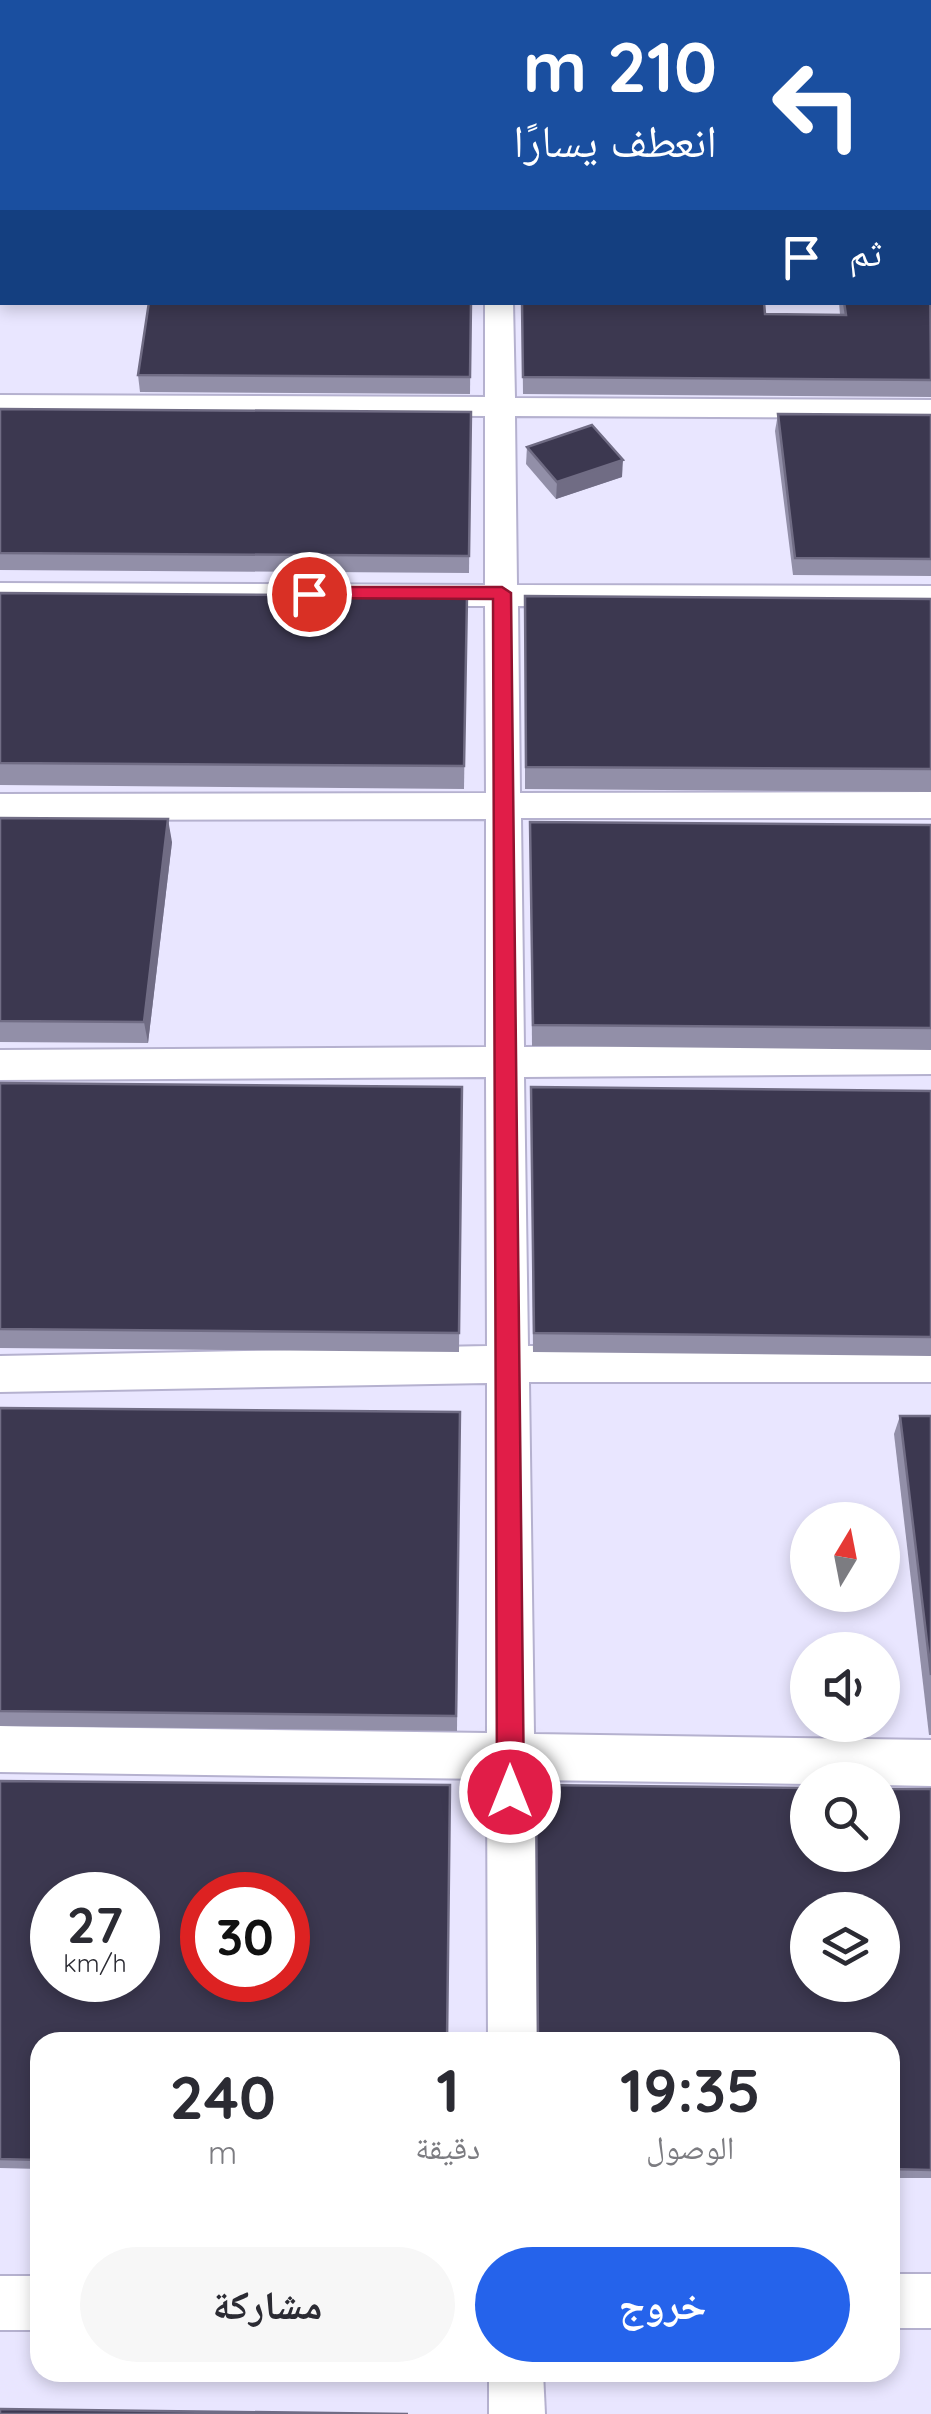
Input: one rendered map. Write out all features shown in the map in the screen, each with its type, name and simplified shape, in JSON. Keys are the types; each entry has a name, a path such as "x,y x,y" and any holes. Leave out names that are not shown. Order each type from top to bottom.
{"street":[{"path":"499,305 513,2032"},
{"path":"0,404 931,409"},
{"path":"0,594 931,597"},
{"path":"0,808 931,806"},
{"path":"0,1065 931,1058"},
{"path":"0,1374 508,1364 931,1364"},
{"path":"0,1750 931,1763"},
{"path":"900,2302 931,2301"},
{"path":"0,2303 30,2303"},
{"path":"516,2382 516,2414"}],"building":[{"path":"149,305 471,305 470,377 138,375"},
{"path":"522,305 764,305 765,314 846,315 844,305 930,305 931,380 523,377"},
{"path":"0,409 471,412 469,556 0,553"},
{"path":"778,414 931,415 931,559 795,558"},
{"path":"592,425 623,460 557,482 527,447"},
{"path":"0,593 467,596 464,766 0,763"},
{"path":"525,596 931,599 931,769 526,767"},
{"path":"0,818 168,819 144,1022 0,1021"},
{"path":"530,822 931,825 931,1028 533,1025"},
{"path":"0,1083 462,1087 459,1333 0,1329"},
{"path":"531,1087 931,1091 931,1337 534,1333"},
{"path":"0,1408 460,1412 456,1716 0,1711"},
{"path":"900,1416 931,1416 931,1675"},
{"path":"0,1781 450,1785 447,2032 30,2032 30,2160 0,2159"},
{"path":"536,1785 790,1788 790,1872 900,1872 900,1789 931,1789 931,2170 900,2169 900,2032 538,2032"},
{"path":"0,2409 408,2414 0,2414"}],"route":[{"path":"309,594 502,593 510,1792"}]}
